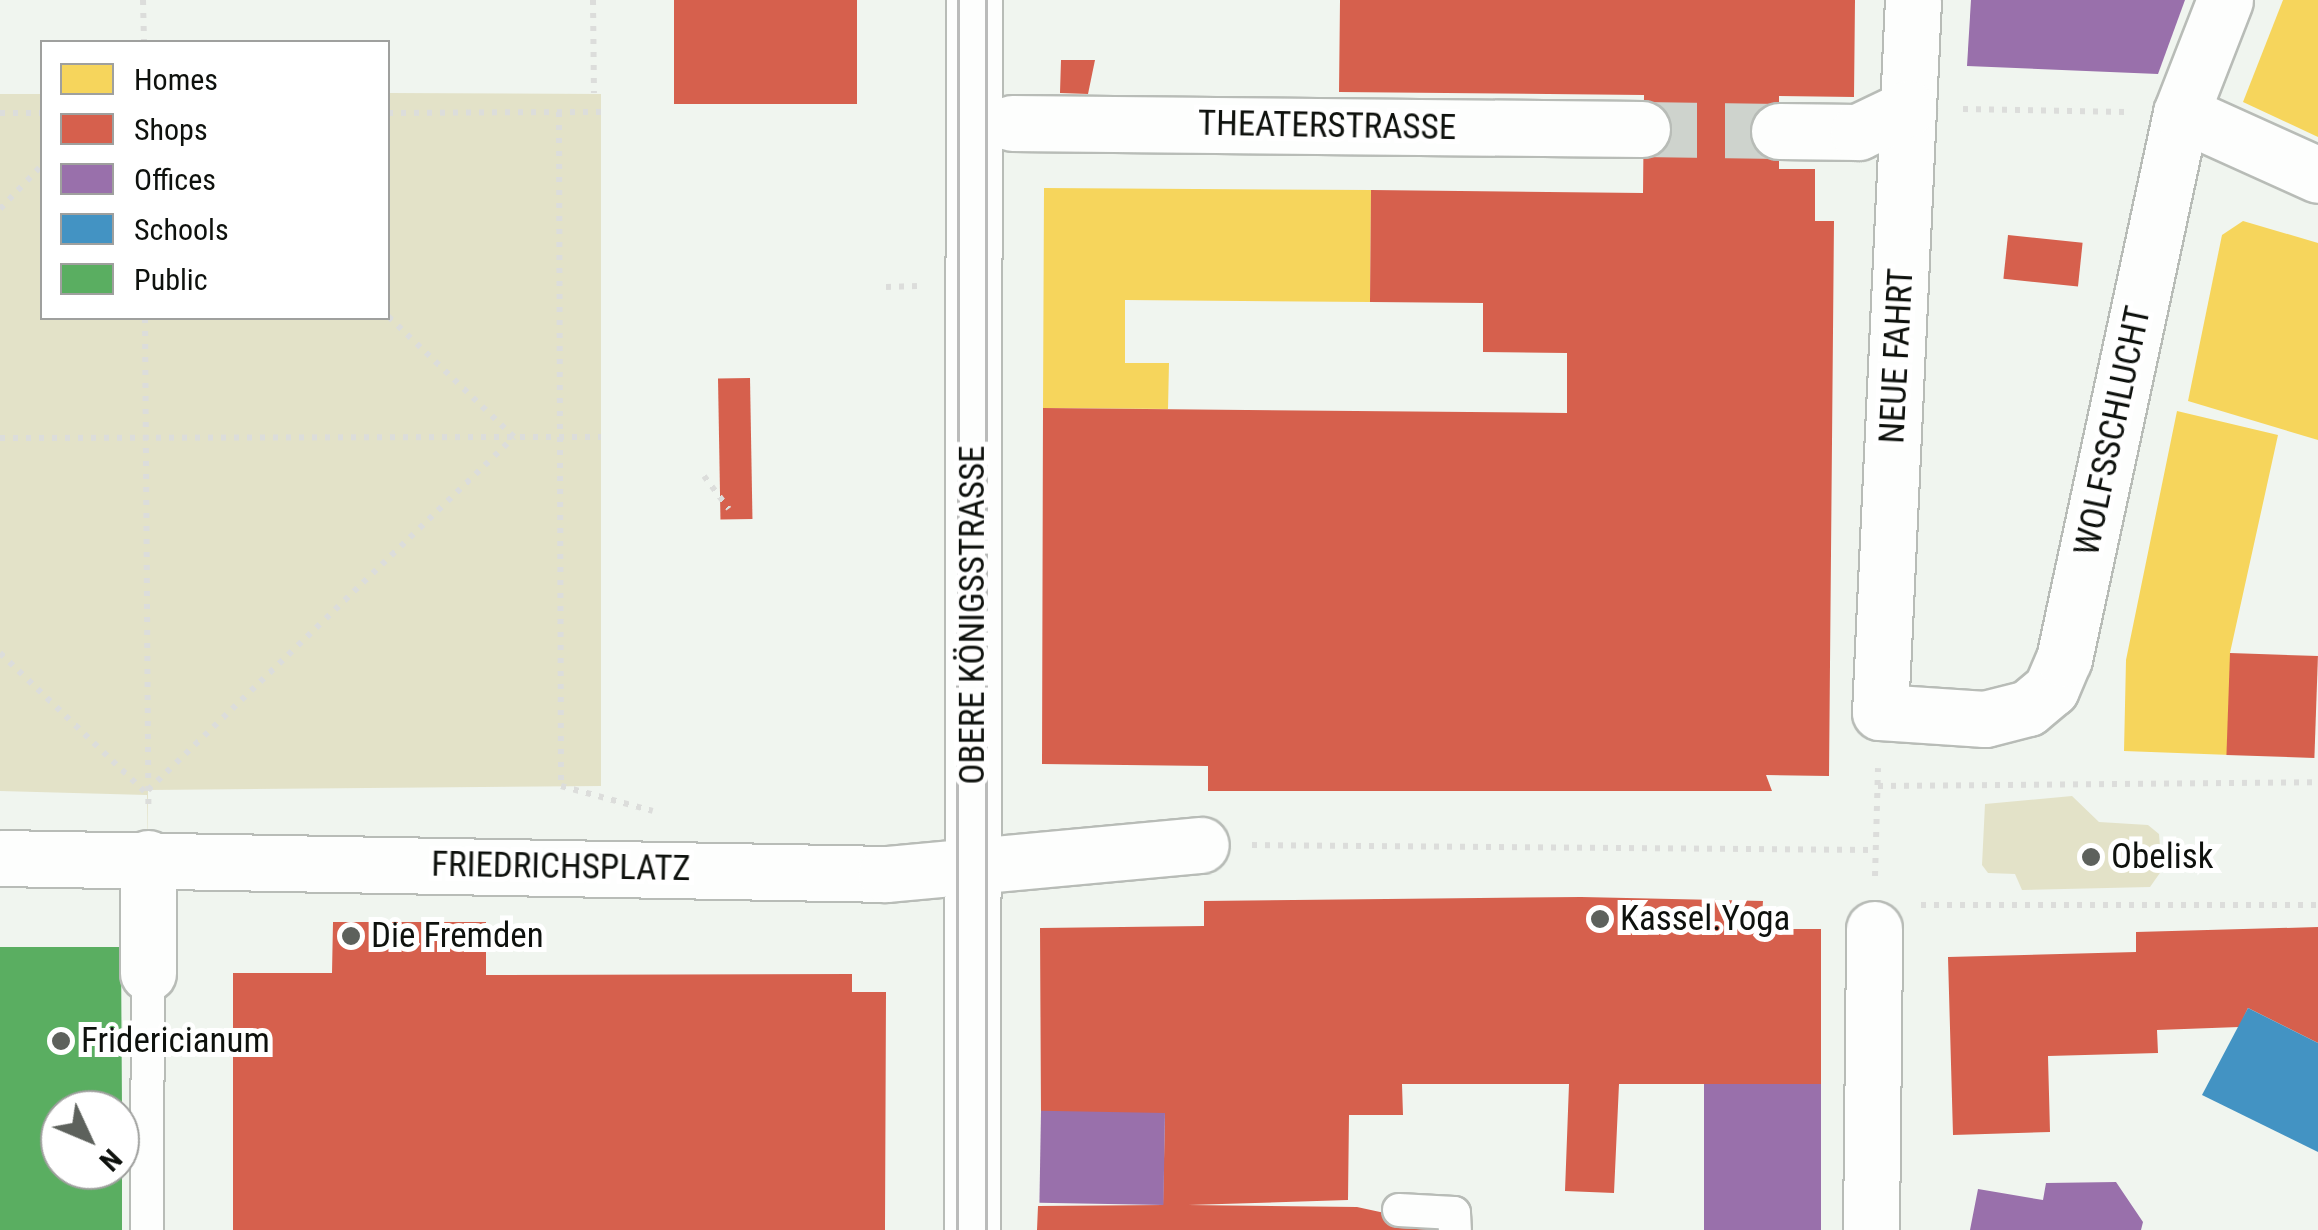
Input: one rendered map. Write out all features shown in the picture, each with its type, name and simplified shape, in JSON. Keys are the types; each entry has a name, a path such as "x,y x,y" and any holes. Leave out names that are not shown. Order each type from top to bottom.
{"street":[{"name":"OBERE KÖNIGSSTRASSE","path":"972,1230 974,0"},
{"name":"NEUE FAHRT","path":"1880,712 1913,0"},
{"name":"WOLFSSCHLUCHT","path":"1880,712 1986,720 2028,708 2051,689 2064,659 2156,112 2225,0"},
{"path":"1779,131 1858,132 1908,108"},
{"path":"2156,112 2318,175"},
{"name":"THEATERSTRASSE","path":"1012,123 1642,130"},
{"name":"FRIEDRICHSPLATZ","path":"0,858 886,874 1223,845"},
{"path":"148,858 148,973"},
{"path":"1871,1230 1894,917"}],"lane":[{"path":"146,1230 148,973"},
{"path":"1399,1210 1454,1213 1455,1230"}],"path":[{"path":"142,0 144,40"},
{"path":"593,0 594,93"},
{"path":"1976,109 2156,112"},
{"path":"390,112 602,112"},
{"path":"559,112 562,786"},
{"path":"0,113 40,113"},
{"path":"0,209 40,167"},
{"path":"390,318 514,437"},
{"path":"145,320 148,858"},
{"path":"0,438 601,436"},
{"path":"148,792 514,437"},
{"path":"704,476 729,509"},
{"path":"0,653 148,792"},
{"path":"1223,845 1708,845 1876,850 1880,712"},
{"path":"1878,786 2318,782"},
{"path":"1894,917 2318,905"}],"green space":[{"path":"390,93 601,94 601,786 148,790 148,858 147,795 0,791 0,94 40,94 40,320 390,320"},
{"path":"2072,796 2099,822 2148,825 2159,834 2162,870 2150,887 2022,890 2015,874 1988,873 1982,865 1985,804"}],"building: Homes":[{"path":"2283,0 2318,0 2318,137 2243,102"},
{"path":"1044,188 1371,190 1370,302 1125,300 1125,363 1169,363 1168,409 1043,408"},
{"path":"2243,221 2318,243 2318,440 2188,401 2222,235"},
{"path":"2177,411 2278,435 2230,653 2231,755 2124,751 2126,660"}],"building: Shops":[{"path":"674,0 857,0 857,104 674,104"},
{"path":"1340,0 1855,0 1854,97 1779,96 1779,169 1815,169 1815,221 1834,221 1829,776 1766,775 1772,791 1208,791 1208,766 1042,764 1043,408 1567,413 1567,353 1483,352 1483,303 1370,302 1371,190 1643,193 1644,95 1339,92"},
{"path":"1061,60 1095,60 1088,94 1060,93"},
{"path":"2008,235 2083,243 2078,287 2003,279"},
{"path":"750,378 752,519 720,520 718,379"},
{"path":"2230,653 2318,656 2314,758 2226,755"},
{"path":"1581,897 1763,901 1761,929 1821,929 1821,1084 1619,1084 1614,1193 1565,1191 1569,1084 1402,1084 1403,1115 1349,1115 1348,1200 1188,1205 1357,1207 1431,1223 1431,1230 1037,1230 1038,1206 1163,1205 1165,1113 1041,1114 1040,928 1204,926 1204,901"},
{"path":"333,922 486,922 486,975 852,974 852,992 886,992 885,1230 233,1230 233,973 332,973"},
{"path":"2318,927 2318,1043 2248,1008 2239,1027 2157,1030 2158,1053 2048,1056 2050,1132 1953,1135 1948,957 2136,952 2136,932"}],"building: Offices":[{"path":"1971,0 2185,0 2158,74 1967,66"},
{"path":"1704,1084 1821,1084 1821,1230 1704,1230"},
{"path":"1041,1111 1165,1113 1163,1205 1039,1203"},
{"path":"2116,1182 2143,1222 2141,1230 1970,1230 1978,1189 2043,1200 2046,1183"}],"building: Schools":[{"path":"2248,1008 2318,1043 2318,1152 2202,1095"}],"building: Public":[{"name":"Fridericianum","path":"0,947 121,947 122,1090 40,1090 40,1190 122,1190 122,1230 0,1230"}],"tunnel":[{"path":"1642,129 1779,131"}],"tram line":[{"path":"957,1230 958,0"},
{"path":"986,0 986,1230"}],"place":[{"name":"Obelisk","path":"2091,857"},
{"name":"Kassel.Yoga","path":"1600,919"},
{"name":"Die Fremden","path":"351,936"},
{"name":"Fridericianum","path":"61,1041"}]}
